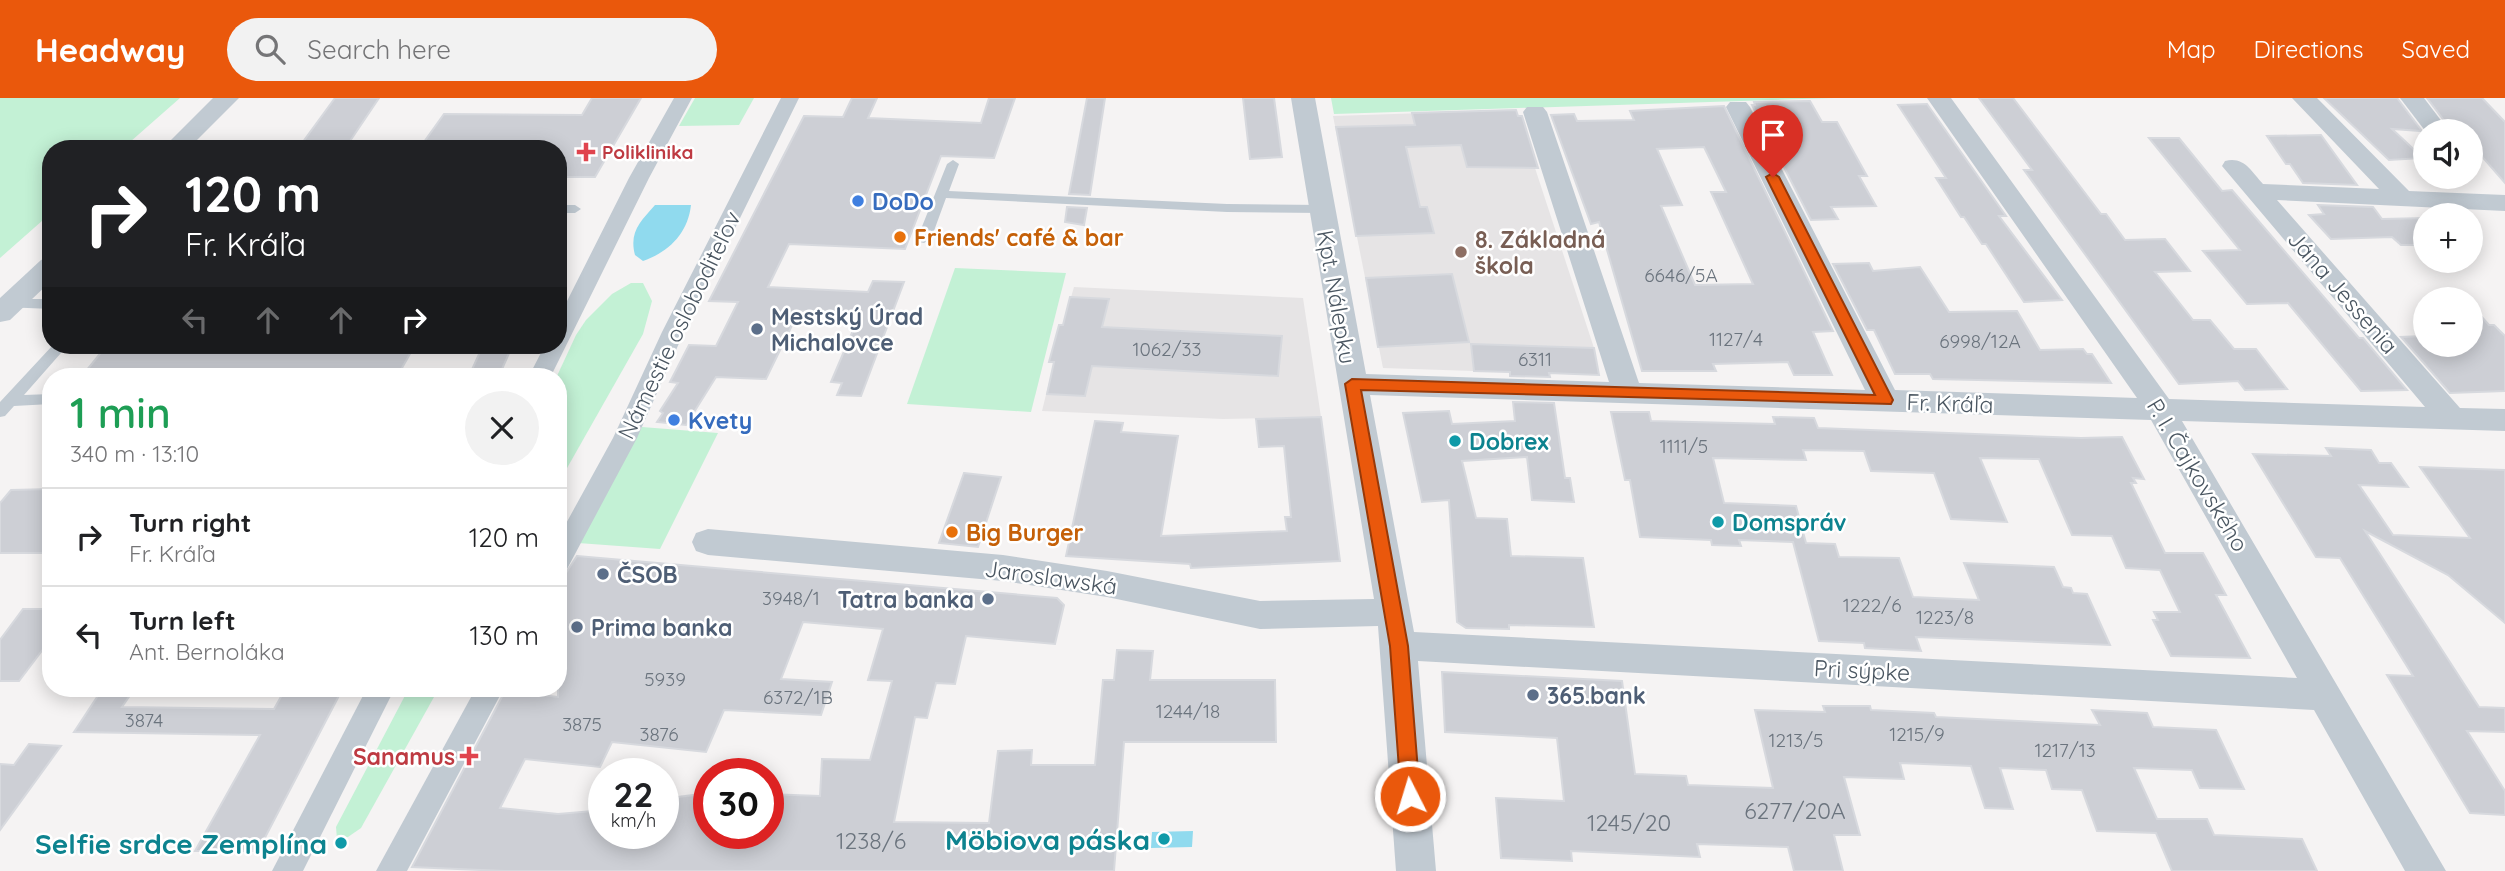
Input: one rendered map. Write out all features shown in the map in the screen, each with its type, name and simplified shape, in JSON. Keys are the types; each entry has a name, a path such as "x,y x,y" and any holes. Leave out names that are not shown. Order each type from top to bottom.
{"street":[{"path":"183,140 227,98"},
{"path":"567,323 639,178 683,98"},
{"name":"Námestie osloboditeľov","path":"567,542 625,438 673,332 790,98"},
{"name":"Kpt. Nálepku","path":"1303,98 1396,629 1416,871"},
{"name":"P. I. Čajkovského","path":"1939,98 2161,410 2426,871"},
{"path":"2304,98 2401,198"},
{"path":"2412,98 2428,119"},
{"path":"1738,107 1885,400"},
{"path":"1535,112 1627,393"},
{"name":"Jána Jessenia","path":"2234,166 2452,418"},
{"path":"2483,187 2498,203"},
{"path":"2256,191 2498,203"},
{"path":"5,308 42,273"},
{"name":"Fr. Kráľa","path":"1352,384 2505,420"},
{"name":"Jaroslawská","path":"708,542 1003,568 1107,584 1260,615 1396,629"},
{"name":"Pri sýpke","path":"1396,629 2326,695"},
{"path":"288,871 377,697"},
{"path":"391,871 485,697"}],"lane":[{"path":"924,239 953,164"},
{"path":"942,194 1227,208 1322,209"},
{"path":"567,209 575,209"},
{"path":"5,308 42,305"},
{"path":"5,407 53,354"},
{"path":"5,407 42,400"}],"shaded area":[{"name":"8. Základná škola","path":"1516,110 1594,348 1599,375 1383,368 1333,116"},
{"path":"1074,287 1303,298 1321,417 1223,419 1042,411 1054,362 1049,362 1059,325 1063,325"}],"green space":[{"path":"0,98 180,98 132,140 42,140 42,221 0,258"},
{"path":"695,98 754,98 739,125 679,126"},
{"path":"1331,98 1834,98 1334,114"},
{"path":"955,268 1066,273 1031,412 907,404"},
{"path":"631,283 643,283 652,301 643,334 567,468 567,368 561,368 586,320 612,294"},
{"path":"642,427 718,433 660,549 578,543"},
{"path":"404,697 434,697 361,828 348,837 337,839 336,827"}],"water":[{"path":"655,205 691,205 686,224 676,240 669,247 643,261 635,255 633,240 640,222"},
{"path":"1193,831 1192,847 1151,848 1152,832"}],"building":[{"path":"335,98 379,98 351,140 304,140"},
{"path":"592,98 641,98 595,177 567,177 567,140 425,140 444,114 582,115"},
{"path":"852,98 877,98 868,118 981,123 989,98 1015,98 994,158 941,156 905,249 789,244 768,287 868,292 873,281 904,282 861,396 837,395 842,383 831,382 860,314 799,311 766,379 716,377 686,425 657,422 663,413 660,411 678,383 670,382 689,345 716,346 738,302 709,301 804,116 843,117"},
{"path":"1087,98 1105,98 1090,195 1069,194"},
{"path":"1243,98 1274,98 1282,157 1250,159"},
{"path":"1979,98 2013,98 2101,214 2106,214 2125,240 2165,239 2190,271 2155,272 2193,320 2210,320 2234,349 2256,349 2287,389 2245,390 2238,381 2179,384 2024,170 2032,170"},
{"path":"2324,98 2397,98 2413,119 2413,130 2392,129 2413,149 2413,159 2389,160"},
{"path":"2427,98 2482,98 2505,122 2505,183 2483,158 2483,119 2443,119"},
{"path":"1810,101 1822,122 1837,122 1867,176 1859,176 1876,206 1831,207 1838,219 1811,220 1752,105 1755,105 1754,102"},
{"path":"1927,104 2006,216 1999,216 2062,300 2024,302 1986,244 1982,244 1964,217 1961,217 1936,178 1946,178 1898,105"},
{"path":"1724,106 1833,331 1813,332 1832,375 1794,375 1788,362 1713,364 1716,371 1642,371 1599,222 1591,224 1551,115 1574,114 1577,121 1634,120 1630,111","holes":["1704,147 1726,192 1711,192 1753,284 1695,285 1661,206 1682,205 1657,149"]},
{"path":"1516,110 1518,116 1522,116 1538,168 1467,167 1461,145 1406,147 1420,207 1427,207 1434,233 1356,236 1336,127 1415,125 1412,113"},
{"path":"2321,135 2357,185 2303,183 2267,136"},
{"path":"2149,138 2179,138 2222,191 2232,190 2407,390 2361,391 2288,303 2247,304 2203,251 2240,250"},
{"path":"2318,205 2373,207 2382,219 2413,218 2413,245 2401,245 2392,237 2331,239 2309,215 2324,214"},
{"path":"1067,207 1087,208 1084,225 1065,222"},
{"path":"1869,263 1873,271 1920,267 1949,312 2017,311 2040,350 2083,349 2087,354 2092,354 2111,383 1933,379 1930,374 1895,374 1874,330 1867,330 1833,264"},
{"path":"1452,274 1469,342 1378,347 1366,278"},
{"path":"1070,297 1109,299 1102,327 1282,336 1278,376 1092,366 1085,396 1047,394 1054,362 1049,362"},
{"path":"2483,318 2505,336 2505,391 2450,393 2418,357 2483,357"},
{"path":"2413,336 2413,351 2401,337"},
{"path":"1471,344 1594,348 1599,375 1549,373 1550,377 1510,376 1510,372 1474,371"},
{"path":"100,354 410,354 402,368 88,368"},
{"path":"479,354 509,354 503,368 473,368"},
{"path":"1513,402 1554,403 1565,478 1570,478 1574,502 1532,500 1527,457 1462,461 1476,518 1507,519 1511,556 1583,558 1594,627 1509,625 1509,629 1466,628 1457,622 1449,500 1422,502 1403,413 1449,411 1452,424 1515,421"},
{"path":"1611,412 1649,412 1651,421 1775,424 1773,417 1814,418 1818,428 2081,438 2122,437 2144,479 2133,478 2136,483 2131,483 2165,553 2203,553 2226,595 2216,595 2250,658 2171,656 2153,620 2158,620 2154,612 2180,612 2160,570 2126,568 2112,536 2072,535 2039,459 1980,458 2007,522 1951,519 1934,473 1871,471 1864,451 1803,450 1806,460 1713,458 1724,503 1796,506 1806,543 1835,544 1839,557 1899,558 1913,597 1979,600 1964,563 2054,567 2063,587 2071,588 2073,593 2087,594 2110,645 1916,637 1921,651 1865,648 1864,643 1819,641 1793,542 1739,540 1741,546 1712,545 1711,540 1640,537 1630,480 1625,480"},
{"path":"1321,417 1340,561 1191,568 1190,564 1066,556 1095,421 1123,423 1121,432 1178,436 1161,536 1287,531 1285,517 1291,517 1284,446 1259,447 1256,419"},
{"path":"2326,448 2371,450 2379,463 2391,463 2408,487 2359,485 2393,535 2470,538 2420,467 2505,470 2505,623 2448,575 2365,531 2479,707 2505,708 2505,732 2467,731 2505,791 2505,815 2470,813 2387,675 2413,676 2340,558 2316,557 2253,454 2331,456"},
{"path":"964,473 1001,477 978,547 939,543"},
{"path":"42,489 42,553 0,553 0,503 11,490"},
{"path":"577,556 1057,598 1064,605 1055,644 966,636 955,684 936,683 927,718 915,717 894,822 989,823 998,751 1032,750 1031,765 1095,765 1103,680 1114,680 1117,650 1153,651 1150,680 1275,680 1276,742 1124,742 1114,871 504,871 412,867 502,697 567,697 567,571","holes":["803,622 883,629 868,680 892,681 870,760 822,759 820,796 784,795 784,849 693,849 693,795 679,797 679,849 588,849 588,811 558,814 500,808 525,759 588,766 588,758 604,758 612,742 706,752 724,710 821,715 832,682 781,679"]},
{"path":"23,609 42,609 42,651 19,681 0,681 0,640"},
{"path":"1442,672 1622,681 1635,774 1686,776 1688,785 1773,788 1755,710 1825,712 1823,706 1870,706 1871,710 1934,713 1936,717 2100,725 2092,710 2147,713 2153,727 2216,730 2244,789 2200,788 2192,770 2134,768 2157,819 2207,819 2214,835 2302,839 2317,871 2172,871 2156,833 2097,831 2082,790 2052,789 2046,770 2000,768 2013,809 1985,808 1971,766 1900,763 1904,779 1844,777 1860,835 1834,835 1843,871 1794,871 1788,847 1697,844 1700,857 1571,851 1572,861 1501,858 1496,798 1564,801 1557,738 1445,732"},
{"path":"97,697 129,697 122,707 274,709 281,697 338,697 258,851 195,851 260,735 74,732"},
{"path":"29,744 61,746 0,830 0,764 14,765"}],"place":[{"name":"Poliklinika","path":"586,152"},
{"name":"DoDo","path":"858,201"},
{"name":"Friends' café & bar","path":"900,237"},
{"name":"8. Základná škola","path":"1461,252"},
{"name":"Mestský Úrad Michalovce","path":"757,329"},
{"name":"Kvety","path":"674,420"},
{"name":"Dobrex","path":"1455,441"},
{"name":"Domspráv","path":"1718,522"},
{"name":"Big Burger","path":"952,532"},
{"name":"ČSOB","path":"603,574"},
{"name":"Tatra banka","path":"988,599"},
{"name":"Prima banka","path":"577,627"},
{"name":"365.bank","path":"1533,695"},
{"name":"Sanamus","path":"469,756"},
{"name":"Möbiova páska","path":"1164,839"},
{"name":"Selfie srdce Zemplína","path":"341,843"}],"route":[{"path":"1410,796 1399,646 1352,384 1885,400 1773,177"}]}
